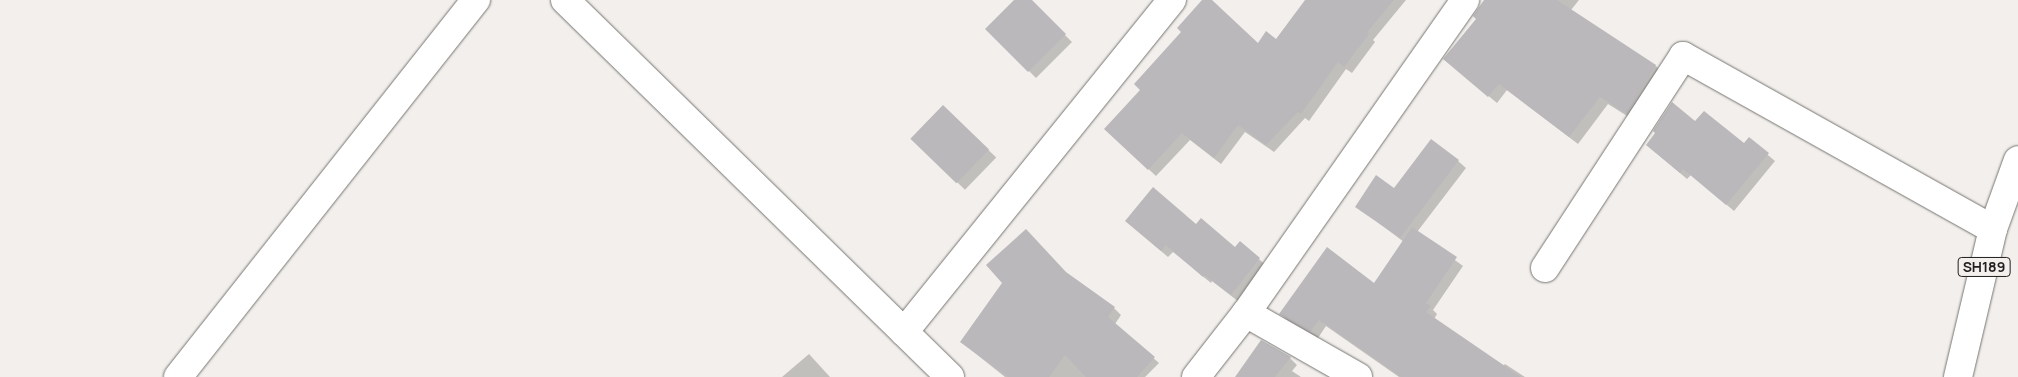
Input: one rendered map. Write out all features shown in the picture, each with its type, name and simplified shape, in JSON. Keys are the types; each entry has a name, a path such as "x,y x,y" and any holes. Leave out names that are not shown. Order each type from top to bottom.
{"street":[{"path":"178,377 476,0"},
{"path":"565,0 950,377"},
{"path":"904,332 1172,0"},
{"path":"1196,377 1246,313 1465,0"},
{"path":"1544,268 1683,56 1993,229"},
{"name":"SH189","path":"1958,377 1993,229 2018,160"},
{"path":"1246,313 1358,377"}],"building":[{"path":"1014,0 1032,0 1066,34 1028,72 985,29"},
{"path":"1202,0 1212,0 1258,43 1266,31 1276,39 1305,0 1394,0 1367,32 1369,34 1344,67 1338,62 1301,114 1298,112 1266,145 1238,125 1214,158 1182,133 1148,170 1104,129 1140,90 1134,84 1181,32 1177,28"},
{"path":"1484,0 1557,0 1656,65 1627,114 1600,97 1569,137 1499,84 1488,97 1443,59 1476,19 1473,16"},
{"path":"1672,102 1695,121 1704,111 1744,143 1749,137 1769,153 1726,205 1683,169 1680,173 1646,145"},
{"path":"943,105 989,149 956,183 910,139"},
{"path":"1431,139 1459,160 1400,238 1355,207 1376,175 1394,188"},
{"path":"1153,187 1196,224 1201,218 1235,247 1240,241 1260,258 1231,295 1204,275 1203,277 1166,245 1161,251 1125,221"},
{"path":"1412,227 1457,257 1426,303 1431,306 1426,312 1521,377 1401,377 1319,320 1310,332 1279,314 1327,247 1374,283"},
{"path":"1026,229 1066,272 1115,307 1108,317 1155,357 1137,377 1086,377 1065,355 1049,377 1008,377 960,342 1002,283 986,265"},
{"path":"1261,340 1291,357 1275,377 1235,377"}]}
